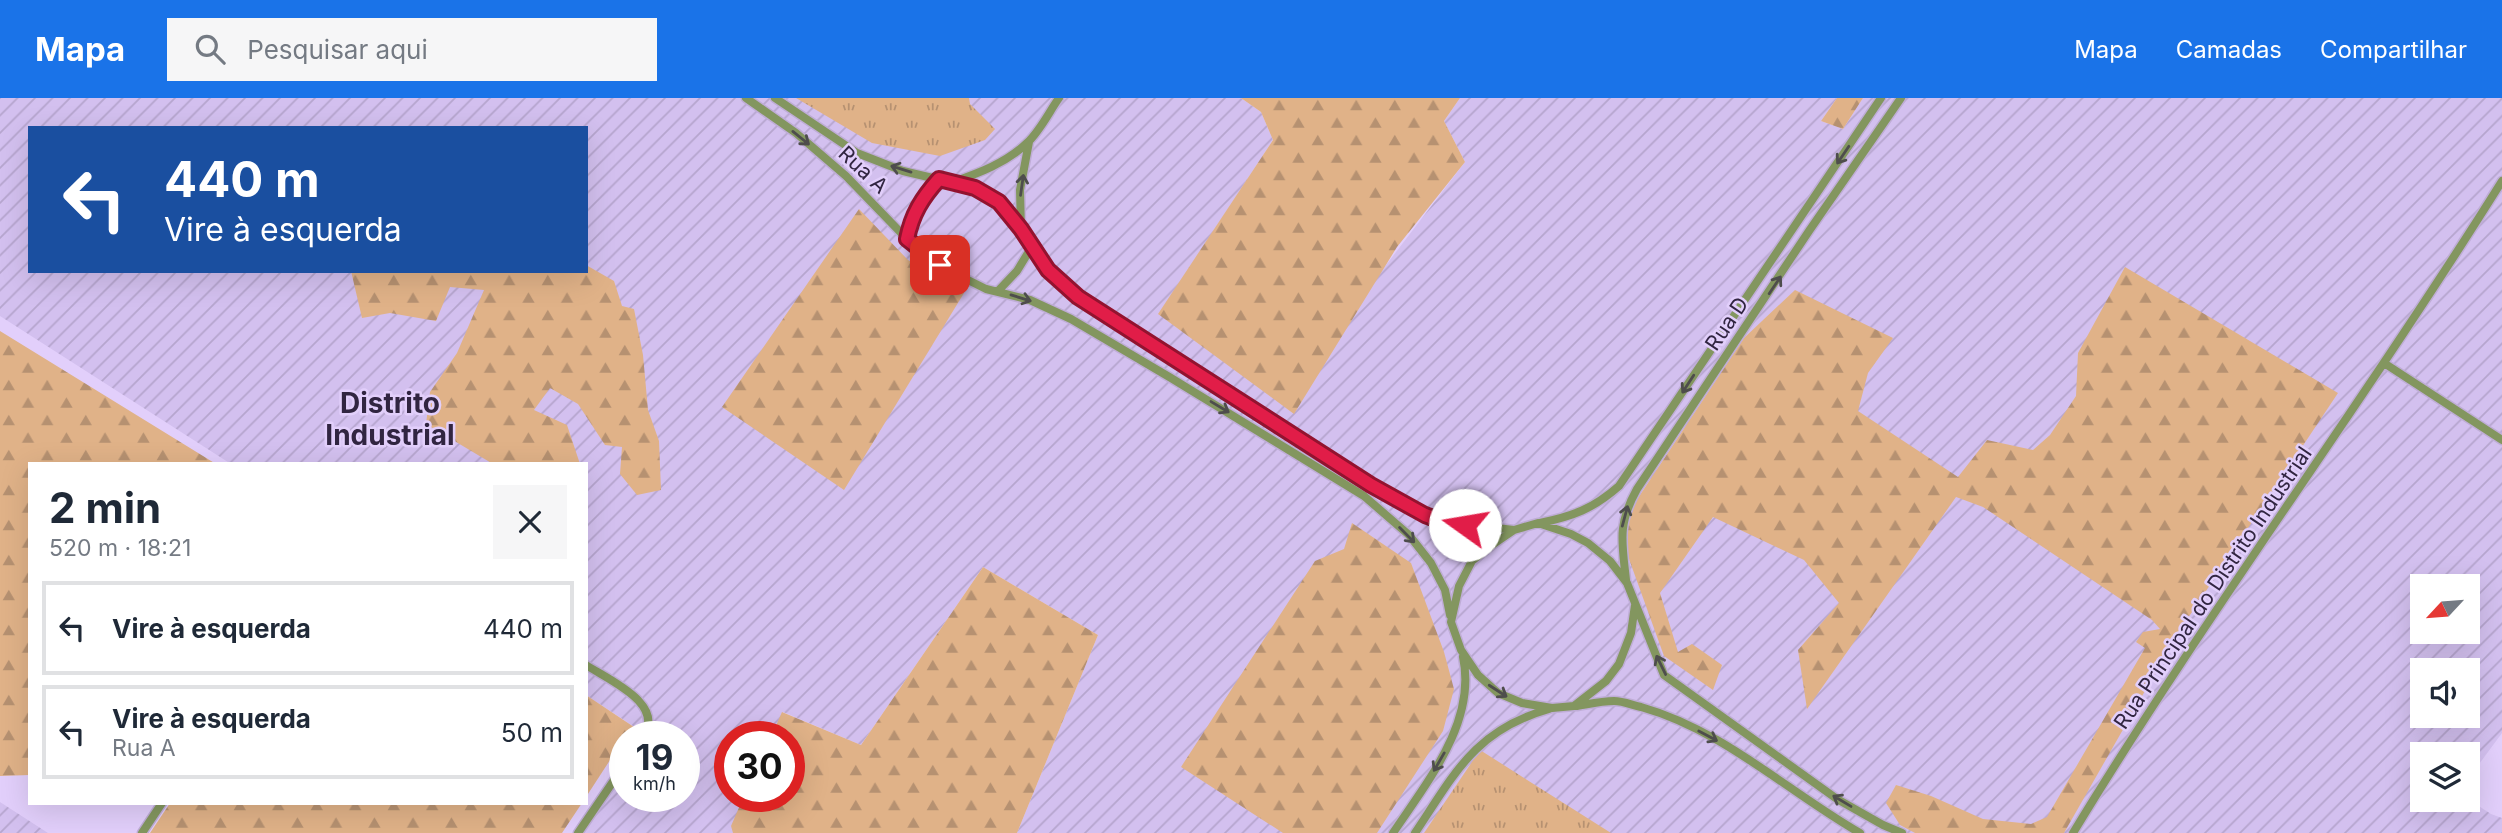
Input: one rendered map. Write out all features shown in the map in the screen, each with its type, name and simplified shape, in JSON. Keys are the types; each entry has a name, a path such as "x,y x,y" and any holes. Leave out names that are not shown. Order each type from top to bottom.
{"street":[{"name":"Rua A","path":"746,98 796,134 846,176 907,239 940,265 960,277 1030,300 1071,319 1363,496 1409,535 1431,562 1445,590 1451,622"},
{"name":"Rua A","path":"775,98 857,153 903,170 975,188 999,202 1048,270 1078,297 1371,485 1425,515 1444,522 1514,530"},
{"path":"953,182 1001,162 1029,142 1059,98"},
{"name":"Rua D","path":"1538,523 1573,516 1601,502 1619,486 1881,98"},
{"name":"Rua D","path":"1627,583 1621,535 1627,508 1637,489 1901,98"},
{"path":"1021,229 1020,190 1029,142"},
{"path":"907,239 911,220 921,200 939,179"},
{"name":"Rua Principal do Distrito Industrial","path":"2073,833 2190,651 2427,300 2502,181"},
{"path":"1796,225 1809,231"},
{"path":"998,291 1017,271 1031,248"},
{"path":"2384,363 2502,440"},
{"path":"1282,445 1289,432"},
{"path":"1393,833 1441,761 1462,709 1466,674 1451,622 1459,586 1472,561 1514,530 1538,523 1588,543 1609,561 1627,583 1664,674 1882,829 1902,833"},
{"path":"1574,706 1606,681 1619,664 1631,633 1635,606"},
{"path":"1461,650 1478,676 1498,693 1522,703 1552,708"},
{"path":"588,666 641,701 649,713 649,721"},
{"path":"1415,833 1461,763 1484,740 1523,716 1552,708 1616,701 1659,712 1744,755 1860,833"},
{"path":"578,833 609,787"},
{"path":"142,833 161,805"}],"shaded area":[{"path":"0,98 1241,98 1261,112 1273,140 1159,314 1383,269 1465,162 1444,121 1460,98 1837,98 1821,121 1843,129 1863,98 2502,98 2502,733 2480,763 2480,742 2410,742 2410,812 2480,812 2480,807 2502,818 2502,833 1017,833 1098,635 983,567 861,745 783,712 779,721 714,721 714,812 747,812 743,833 583,833 609,779 609,812 700,812 700,721 625,721 588,696 588,462 228,462 0,316"},
{"path":"0,802 48,833 0,833"}],"green space":[{"path":"796,98 969,98 970,104 995,129 985,140 940,156 872,143"},
{"path":"1241,98 1460,98 1444,121 1465,162 1397,247 1294,414 1158,314 1273,140 1261,112"},
{"path":"1837,98 1863,98 1843,129 1821,121"},
{"path":"859,209 908,260 964,293 844,490 722,407"},
{"path":"588,266 614,281 622,306 634,309 643,355 648,410 659,441 661,490 637,495 620,474 622,447 605,445 578,404 550,388 534,410 567,425 579,462 490,462 426,424 430,392 457,353 484,290 450,287 436,321 390,313 362,318 351,273 588,273"},
{"path":"2125,267 2338,393 2178,633 2064,833 1915,833 1900,825 1886,803 1896,785 1931,796 1983,819 2031,824 2047,817 2145,648 2136,642 2143,632 2160,629 2152,620 1983,507 1956,497 1807,709 1798,650 1839,603 1804,560 1713,517 1660,593 1678,652 1692,644 1722,665 1713,690 1664,656 1629,559 1625,535 1634,504 1744,338 1795,290 1893,338 1868,373 1858,411 1958,477 1987,440 2033,450 2050,435 2076,396 2078,353"},
{"path":"0,331 213,462 28,462 28,775 0,776"},
{"path":"1352,523 1411,563 1444,652 1454,689 1443,731 1377,833 1283,833 1181,767 1315,561 1344,549"},
{"path":"983,567 1098,635 1017,833 733,833 731,826 737,812 805,812 805,722 861,745"},
{"path":"588,696 625,721 609,721 609,762 588,794"},
{"path":"782,712 804,721 778,721"},
{"path":"1480,750 1611,833 1424,833"},
{"path":"169,805 581,805 562,833 150,833"}],"district":[{"name":"Distrito Industrial","path":"390,419"}],"route":[{"path":"940,265 907,239 911,220 921,200 939,179 975,188 999,202 1048,270 1078,297 1371,485 1425,515 1444,522 1465,525"}]}
